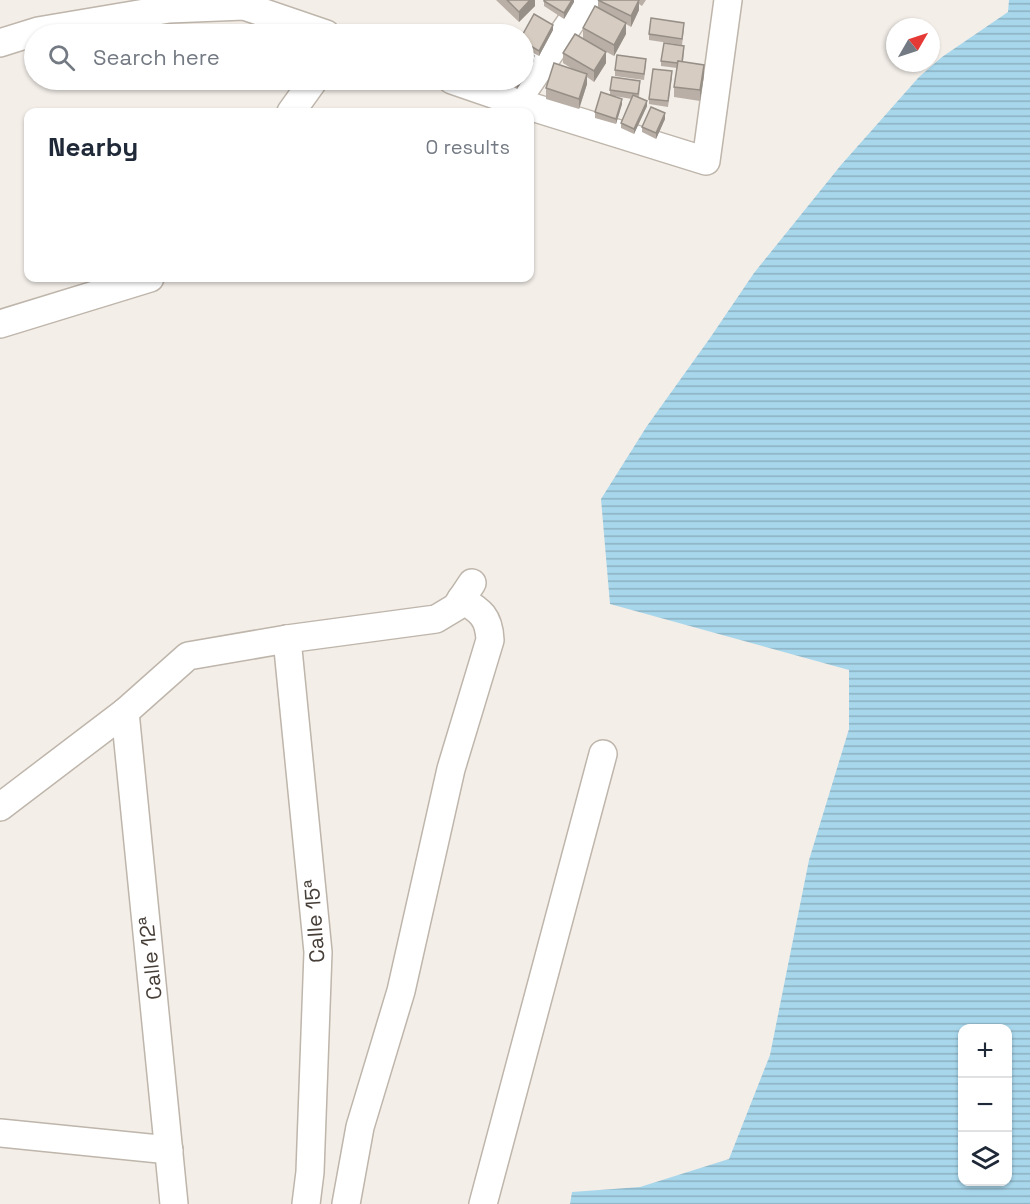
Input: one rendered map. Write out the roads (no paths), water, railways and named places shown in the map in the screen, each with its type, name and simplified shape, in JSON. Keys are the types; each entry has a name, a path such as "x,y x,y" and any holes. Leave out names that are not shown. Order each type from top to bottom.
{"street":[{"path":"534,76 586,0"},
{"path":"534,113 706,161 728,0"},
{"path":"80,24 169,9 244,6 297,24"},
{"path":"0,43 24,35"},
{"path":"294,108 307,90"},
{"path":"475,90 513,107 525,90"},
{"path":"0,324 137,282"},
{"path":"0,807 125,712 188,656 287,639 436,619 456,607 467,591 489,625 490,640 451,769 401,991 360,1127 346,1204"},
{"name":"Calle 15ª","path":"287,639 318,952 310,1172 306,1204"},
{"name":"Calle 12ª","path":"125,712 174,1204"},
{"path":"483,1204 603,754"},
{"path":"0,1133 169,1150"}],"water":[{"path":"1009,0 1030,0 1030,1204 570,1204 572,1192 640,1187 729,1159 770,1055 809,860 849,729 849,670 610,604 601,499 647,426 754,273 841,165 919,77 925,72 940,72 942,57 1008,12"}]}
